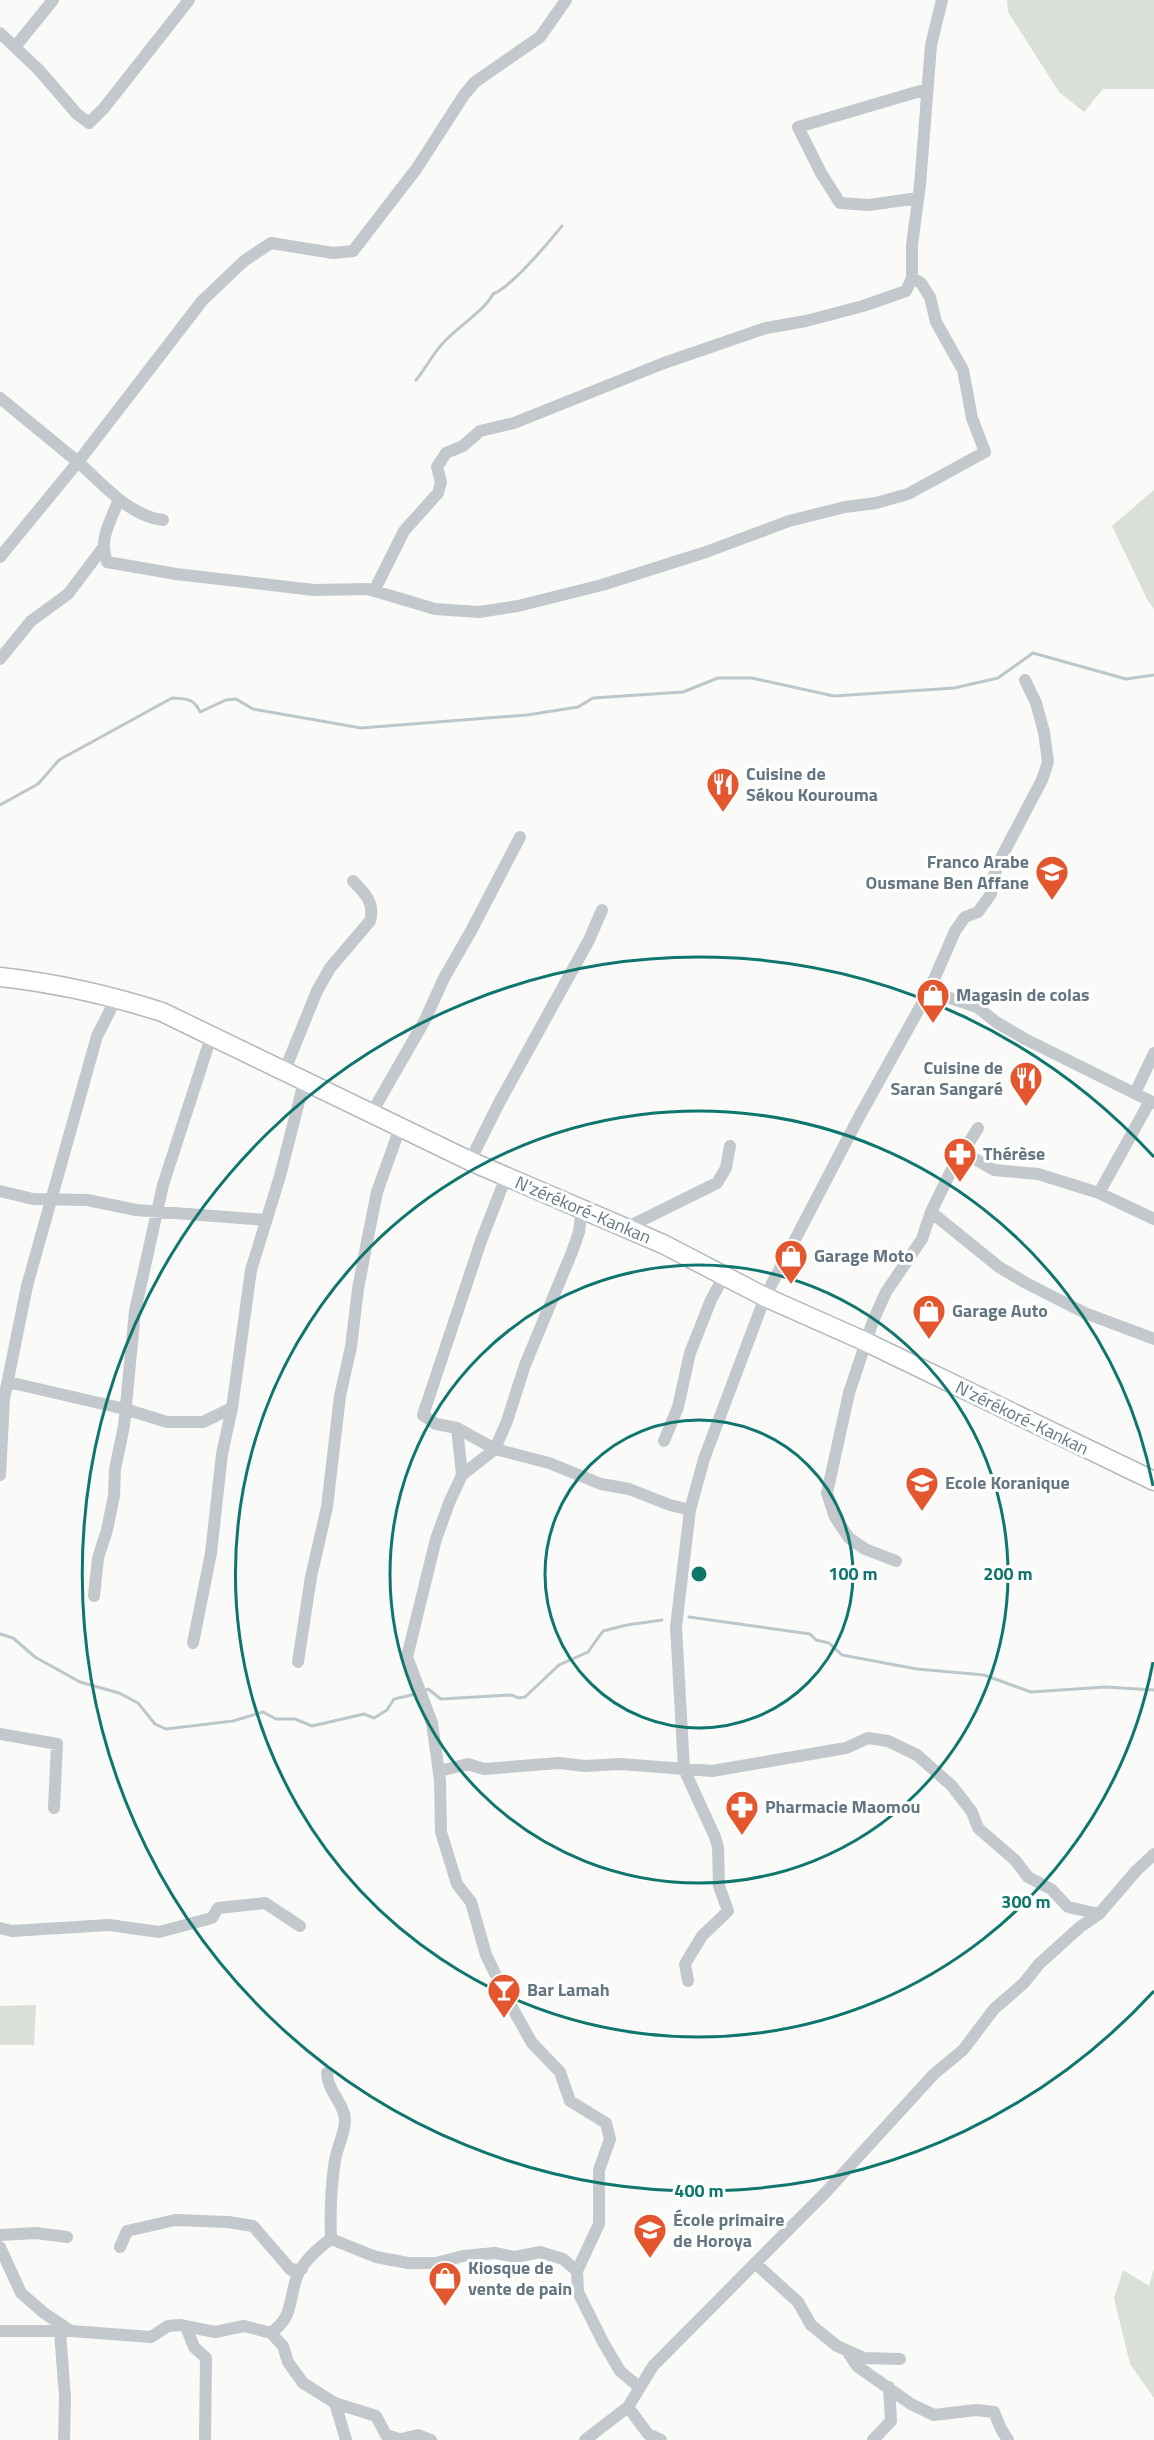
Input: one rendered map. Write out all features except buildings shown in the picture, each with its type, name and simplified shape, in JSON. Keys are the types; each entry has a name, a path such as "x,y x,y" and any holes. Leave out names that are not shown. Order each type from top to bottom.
{"highway":[{"name":"N'zérékoré-Kankan","path":"1,981 69,987 117,997 162,1012 470,1161 626,1228 725,1274 765,1297 864,1341 1154,1481"}],"street":[{"path":"15,47 53,0"},
{"path":"0,33 39,70 77,114 89,123 104,108 189,0"},
{"path":"0,557 78,462 202,301 244,261 271,243 333,253 353,251 417,168 464,95 475,82 540,37 566,0"},
{"path":"374,591 404,531 438,493 441,482 437,467 446,453 463,446 480,431 514,423 664,363 766,328 806,321 863,306 906,291 912,278 912,245 931,45 941,4 929,0"},
{"path":"918,198 869,205 840,203 821,173 798,127 927,89"},
{"path":"102,549 107,562 176,574 314,590 368,589 435,609 479,612 518,606 602,585 706,552 789,521 908,494 985,452 972,418 963,370 936,322 930,297 921,284 912,278"},
{"path":"0,398 119,499 148,518 163,520"},
{"path":"0,659 31,621 68,594 102,549 105,534 119,499"},
{"path":"688,1981 686,1964 702,1936 728,1911 719,1886 718,1847 715,1837 684,1769 676,1627 690,1510 704,1459 765,1297 849,1135 929,991 955,931 965,917 978,912 991,894 992,880 999,863 1042,780 1048,762 1044,732 1036,703 1025,680"},
{"path":"371,1114 415,1040 444,978 520,837"},
{"path":"284,1072 317,991 330,968 370,921 373,912 370,899 353,880"},
{"path":"470,1161 499,1103 589,940 602,910"},
{"path":"929,991 977,1007 996,1022 1025,1039 1152,1102 1099,1193"},
{"path":"0,1475 2,1398 8,1382 27,1286 97,1036 117,997"},
{"path":"94,1596 98,1558 114,1497 115,1469 125,1409 135,1311 164,1185 211,1037"},
{"path":"1135,1093 1154,1053"},
{"path":"193,1643 211,1553 222,1454 232,1408 251,1270 304,1082"},
{"path":"298,1662 315,1557 327,1507 340,1396 351,1347 365,1252 377,1192 400,1128"},
{"path":"897,1561 865,1549 849,1538 835,1517 827,1493 849,1393 864,1341 886,1292 922,1239 931,1212 978,1128"},
{"path":"626,1228 717,1183 726,1168 730,1146"},
{"path":"963,1152 994,1170 1038,1174 1099,1193 1154,1220"},
{"path":"506,1177 481,1241 423,1415 436,1424 457,1428 495,1449 549,1463 601,1484 629,1489 690,1510"},
{"path":"0,1191 50,1201 87,1200 158,1212 266,1220"},
{"path":"582,1209 579,1232 572,1252 525,1365 495,1449 462,1475 449,1503 436,1539 407,1657 432,1723 439,1771 441,1832 457,1884 471,1902 486,1954 532,2043 560,2072 570,2101 606,2123 609,2139 599,2170 599,2224 577,2271 578,2292 620,2371 639,2387"},
{"path":"931,1212 999,1267 1026,1283 1084,1312 1154,1339"},
{"path":"664,1442 678,1407 690,1353 711,1300 725,1274"},
{"path":"8,1382 125,1409 167,1422 203,1422 232,1408"},
{"path":"457,1428 462,1475"},
{"path":"0,1734 57,1744 54,1808"},
{"path":"439,1771 468,1764 484,1769 559,1763 585,1766 640,1764 712,1770 846,1748 868,1738 888,1741 917,1755 952,1786 972,1812 978,1828 1015,1860 1029,1877 1051,1888 1068,1907 1099,1914"},
{"path":"585,2440 628,2407 653,2366 826,2192 934,2074 963,2050 993,2008 1024,1983 1039,1964 1080,1927 1099,1914 1154,1854"},
{"path":"0,1929 110,1925 159,1932 212,1918 218,1908 265,1903 300,1926"},
{"path":"327,2073 328,2085 339,2102 345,2120 333,2181 330,2213 331,2239"},
{"path":"120,2247 127,2231 176,2220 228,2222 253,2226 291,2270 302,2269"},
{"path":"0,2235 36,2233 67,2237"},
{"path":"331,2239 376,2257 408,2263 436,2263 463,2256 495,2253 516,2257 540,2252 563,2259 577,2271"},
{"path":"271,2333 284,2322 291,2304 295,2281 302,2269 319,2248 331,2239"},
{"path":"0,2247 21,2293 66,2331"},
{"path":"755,2263 798,2302 811,2325 837,2346 864,2358 900,2359"},
{"path":"0,2331 66,2331 151,2337 168,2326 186,2326 215,2332 244,2326 271,2333 283,2346 288,2362 303,2383 334,2403 376,2416 386,2435 398,2440 418,2435 431,2440"},
{"path":"186,2326 194,2347 206,2358 205,2440"},
{"path":"64,2440 66,2331"},
{"path":"847,2351 857,2366 911,2404 934,2415 965,2410 994,2412 1008,2440"},
{"path":"873,2440 891,2421 889,2387"},
{"path":"334,2403 345,2440"},
{"path":"628,2407 648,2434 661,2440"}],"shaded area":[{"path":"1007,0 1154,0 1154,89 1103,89 1084,112 1059,92 1008,12"},
{"path":"1154,490 1154,609 1112,526"},
{"path":"36,2005 34,2045 0,2045 0,2006"},
{"path":"1154,2268 1154,2398 1130,2364 1114,2298 1123,2270 1149,2286"}],"waterway":[{"path":"416,380 444,342 484,306 493,294 510,283 562,226"},
{"path":"0,805 38,784 59,760 172,698 192,702 200,712 226,700 236,699 253,709 361,728 527,715 578,707 593,698 683,692 718,678 752,678 834,696 954,688 998,678 1033,653 1126,679 1154,675"},
{"path":"689,1617 810,1634 816,1640 829,1643 842,1655 917,1669 984,1675 1031,1692 1105,1687 1154,1690"},
{"path":"422,1692 428,1689 441,1699 512,1695 518,1698 525,1697 559,1665 588,1652 603,1631 662,1620"},
{"path":"0,1634 13,1638 35,1657 80,1682 119,1693 138,1703 155,1724 166,1729 233,1721 263,1712 276,1719 295,1719 312,1726 364,1714 374,1718 387,1710 394,1699 416,1694"}],"place":[{"name":"Cuisine de Sékou Kourouma","path":"723,813"},
{"name":"Franco Arabe Ousmane Ben Affane","path":"1052,901"},
{"name":"Magasin de colas","path":"933,1024"},
{"name":"Cuisine de Saran Sangaré","path":"1026,1107"},
{"name":"Thérèse","path":"960,1183"},
{"name":"Garage Moto","path":"791,1285"},
{"name":"Garage Auto","path":"929,1340"},
{"name":"Ecole Koranique","path":"922,1512"},
{"name":"Pharmacie Maomou","path":"742,1836"},
{"name":"Bar Lamah","path":"504,2019"},
{"name":"École primaire de Horoya","path":"650,2259"},
{"name":"Kiosque de vente de pain","path":"445,2307"}]}
